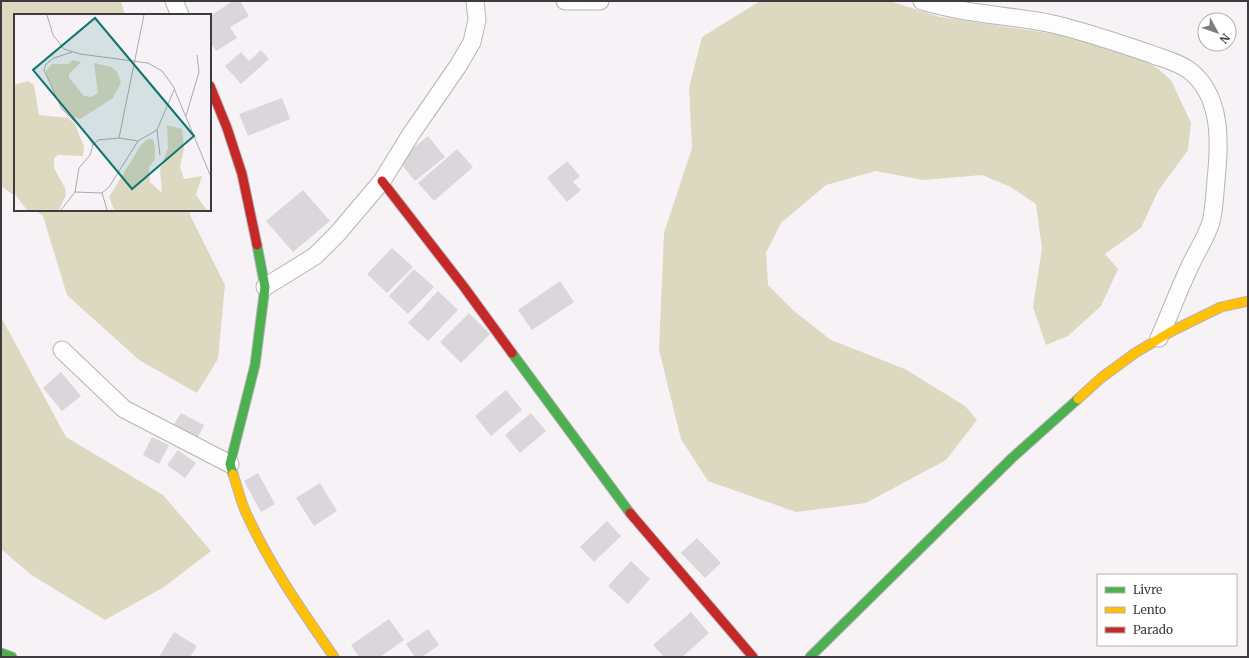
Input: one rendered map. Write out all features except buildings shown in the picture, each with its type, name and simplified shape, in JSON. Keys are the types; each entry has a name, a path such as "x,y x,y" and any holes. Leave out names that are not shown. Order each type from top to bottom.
{"street":[{"path":"174,1 180,14"},
{"path":"266,287 316,256 338,233 382,181 411,134 458,66 472,42 477,20 475,1"},
{"path":"565,1 600,1"},
{"path":"922,1 963,11 1053,24 1118,43 1173,62 1190,70 1205,87 1217,119 1218,160 1215,198 1211,222 1159,338"},
{"path":"211,88 228,128 242,174 266,287 255,365 230,464 247,516 259,539 282,580 334,657"},
{"path":"382,181 464,286 627,509 754,657"},
{"path":"810,657 1018,452 1101,378 1135,353 1159,338 1220,307 1248,300"},
{"path":"62,350 124,409 230,464"},
{"path":"1,654 12,657"}],"shaded area":[{"path":"1,1 121,1 125,14 14,14 14,195 1,186"},
{"path":"760,1 889,1 940,17 1075,37 1139,57 1156,67 1171,80 1191,123 1188,150 1158,191 1141,228 1105,254 1118,269 1101,306 1068,336 1046,345 1033,307 1042,248 1036,204 1011,187 982,175 923,180 876,171 826,185 781,223 766,253 768,285 794,311 831,340 905,369 965,406 977,420 946,460 866,503 796,512 708,481 681,439 659,350 664,233 692,148 689,88 702,37"},
{"path":"36,211 189,211 225,285 218,359 197,393 139,360 67,295 43,216"},
{"path":"1,317 66,437 163,495 211,551 164,587 105,620 30,574 1,549"}],"traffic: fast":[{"path":"233,474 230,464 255,365 265,287 257,245"},
{"path":"512,353 630,513"},
{"path":"810,657 1012,458 1078,399"},
{"path":"1,653 12,657"}],"traffic: slow":[{"path":"1078,399 1101,378 1135,353 1172,331 1221,307 1248,301"},
{"path":"233,474 241,501 257,536 288,589 334,657"}],"traffic: jam":[{"path":"211,88 227,128 242,174 257,245"},
{"path":"382,181 464,287 512,353"},
{"path":"630,513 753,657"}]}
